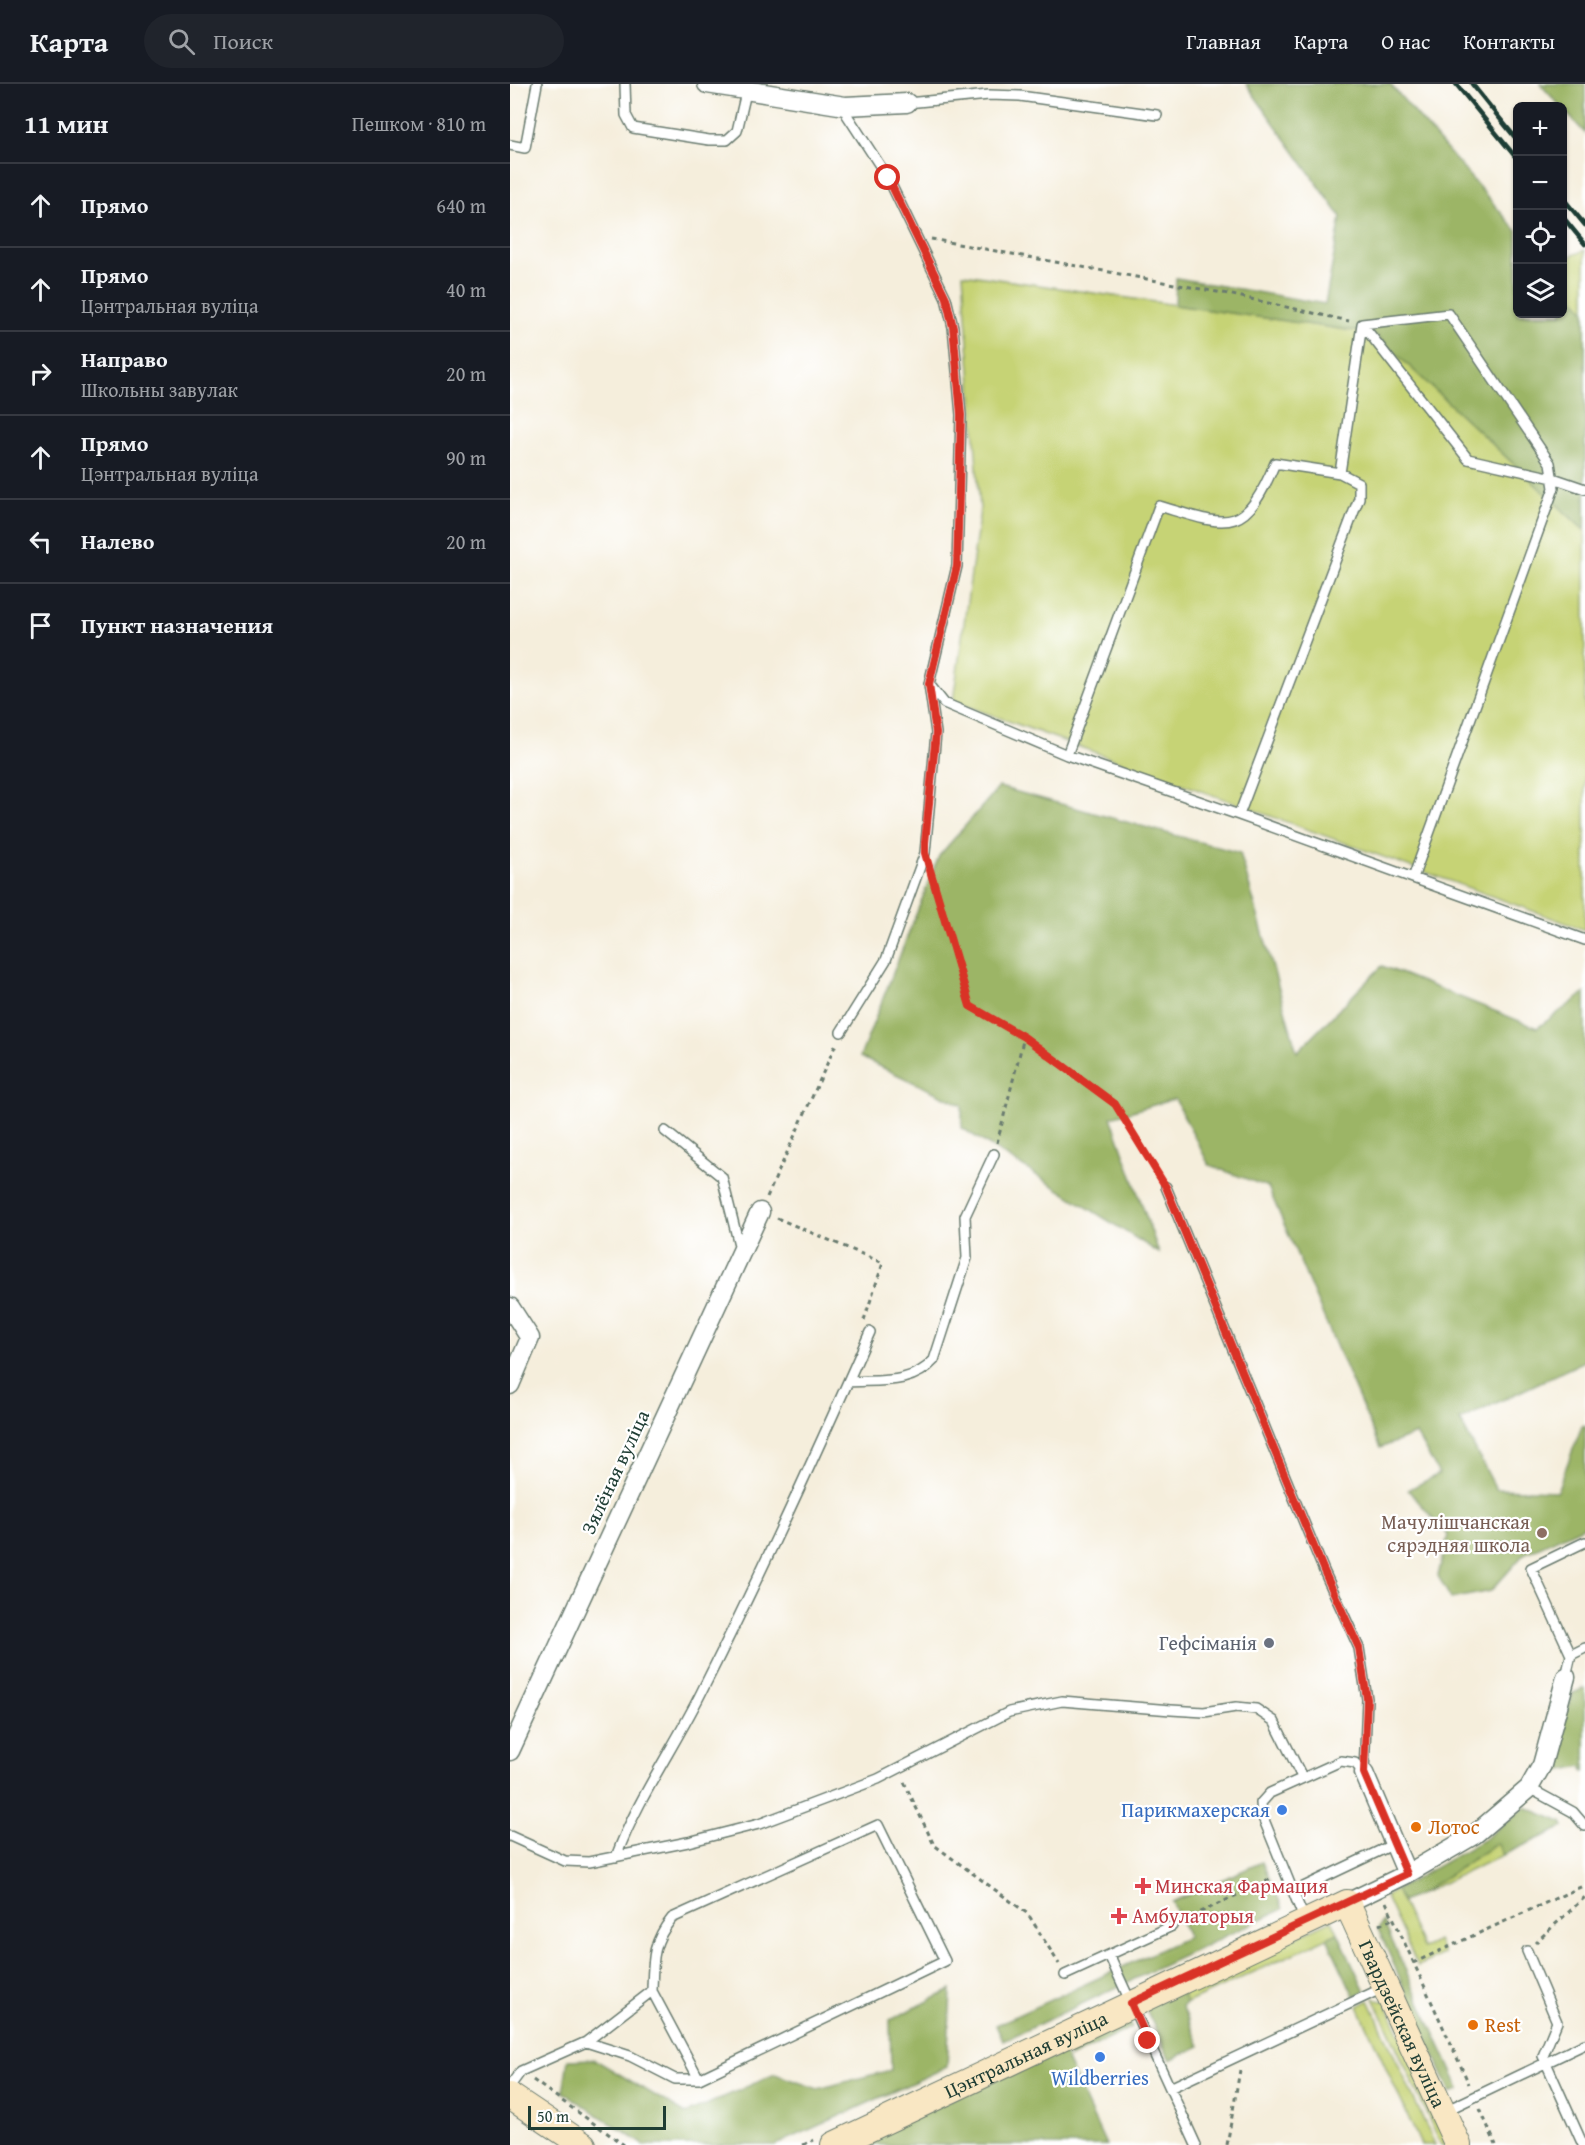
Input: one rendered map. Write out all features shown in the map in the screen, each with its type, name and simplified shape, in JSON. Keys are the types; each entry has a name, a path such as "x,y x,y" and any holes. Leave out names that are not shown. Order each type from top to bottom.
{"street":[{"path":"707,84 747,87 845,106 907,103"},
{"name":"Зялёная вуліца","path":"510,1751 760,1212"},
{"path":"510,1307 530,1338 510,1385"},
{"path":"1347,1903 1407,1874 1474,1835 1529,1788 1542,1765 1566,1677"},
{"path":"1364,1773 1407,1874"},
{"name":"Цэнтральная вуліца","path":"834,2145 1347,1903"},
{"name":"Гвардзейская вуліца","path":"1347,1903 1458,2145"},
{"path":"510,2096 570,2142"}],"lane":[{"path":"510,145 525,148 537,84"},
{"path":"625,84 626,116 633,128 709,140 727,140 737,131 747,87"},
{"path":"907,103 989,95 1020,96 1158,115"},
{"path":"841,1032 886,960 925,853 936,733 929,684 957,566 961,415 953,327 946,298 888,178 846,115 845,106"},
{"path":"1362,324 1449,314 1550,463 1554,488 1413,878"},
{"path":"1340,473 1362,324"},
{"path":"1362,324 1468,459 1553,478 1585,489"},
{"path":"1067,755 1159,506 1227,523 1244,515 1261,496 1275,463 1340,473 1359,483 1359,498 1239,815"},
{"path":"929,684 944,703 1067,755 1585,940"},
{"path":"665,1131 722,1177 741,1252"},
{"path":"848,1382 906,1379 923,1372 934,1360 967,1258 965,1216 994,1154"},
{"path":"1166,1187 1324,1571 1359,1648 1367,1699 1364,1773"},
{"path":"616,1857 629,1822 690,1717 762,1571 870,1332"},
{"path":"1566,1677 1570,1655 1531,1568 1585,1542"},
{"path":"1570,1655 1585,1648"},
{"path":"510,1836 565,1860 589,1862 688,1842 759,1824 878,1779 1009,1712 1062,1701 1193,1711 1236,1707 1256,1709 1274,1720 1302,1778"},
{"path":"1305,1922 1262,1815 1261,1803 1270,1793 1341,1761 1356,1763 1364,1773"},
{"path":"1529,1788 1552,1798 1573,1812 1585,1826"},
{"path":"586,2042 630,2055 675,2079 699,2079 945,1961 878,1825 672,1918 658,1935 653,1954 652,1991 699,2079"},
{"path":"1293,1892 1394,1844"},
{"path":"1065,1975 1172,1926"},
{"path":"1527,1951 1557,2022 1545,2048 1545,2063 1583,2145"},
{"path":"1109,1955 1196,2145"},
{"path":"1170,2088 1385,1987"},
{"path":"510,2086 520,2071 586,2042 652,1991"},
{"path":"1443,2112 1585,2044"}],"path":[{"path":"918,236 1216,292 1362,324"},
{"path":"925,853 970,1006 1024,1037 1115,1104 1166,1187"},
{"path":"841,1032 760,1212 883,1263 861,1321 870,1332"},
{"path":"994,1154 1024,1037"},
{"path":"898,1769 934,1845 1028,1914 1065,1975"},
{"path":"1172,1926 1285,1872"},
{"path":"1413,1963 1585,1886"},
{"path":"1379,1887 1496,2145"},
{"path":"1527,1951 1585,1897"},
{"path":"1227,2145 1243,2054"},
{"path":"520,2071 624,2145"}],"green space":[{"path":"1246,84 1390,84 1513,226 1513,318 1567,318 1567,290 1585,311 1585,531 1375,334 1175,305 1176,278 1325,304 1341,217"},
{"path":"1540,84 1585,84 1585,133 1567,113 1567,102 1557,102"},
{"path":"1585,250 1585,930 953,701 980,510 963,274 1375,334 1513,315 1513,318 1567,318 1567,257"},
{"path":"999,787 1240,853 1297,1052 1382,966 1537,1028 1585,993 1585,1361 1460,1420 1496,1489 1557,1491 1582,1426 1585,1425 1585,1526 1524,1554 1491,1591 1451,1599 1438,1576 1448,1535 1408,1490 1439,1474 1416,1434 1380,1448 1268,1187 1209,1165 1175,1099 1111,1117 1159,1253 962,1128 962,1105 860,1057 939,856"},
{"path":"1585,1688 1585,1773 1582,1766 1559,1771 1553,1759 1573,1693"},
{"path":"1525,1807 1562,1822 1564,1827 1503,1855 1497,1843 1420,1894 1402,1902 1396,1890 1483,1840"},
{"path":"1497,1842 1503,1855 1420,1894"},
{"path":"1262,1862 1283,1909 1003,2041 996,2025 1188,1937 1172,1902"},
{"path":"1396,1890 1423,1948 1438,1941 1444,1954 1418,1966 1385,1895"},
{"path":"1332,1920 1338,1933 1187,2003 1181,1991"},
{"path":"1383,1921 1460,2089 1451,2093 1378,1929"},
{"path":"1338,1933 1365,1991 1354,1996 1327,1938"},
{"path":"951,1990 947,2067 776,2145 644,2145 563,2092 568,2060 594,2059 686,2114 775,2074 818,2089 891,2070 890,2020"},
{"path":"1181,1991 1187,2003 1182,2006 1200,2046 1170,2060 1145,2007"},
{"path":"1374,1998 1385,2001 1450,2145 1441,2145"},
{"path":"1369,2000 1435,2145 1421,2145 1358,2006"},
{"path":"1126,2016 1132,2027 1070,2058 1065,2046"},
{"path":"1061,2047 1106,2145 855,2145"}],"railway":[{"path":"1456,84 1515,156"},
{"path":"1472,84 1513,135"},
{"path":"1567,203 1585,225"},
{"path":"1567,222 1585,244"}],"place":[{"name":"Мачулішчанская сярэдняя школа","path":"1542,1533"},
{"name":"Гефсіманія","path":"1269,1643"},
{"name":"Парикмахерская","path":"1282,1810"},
{"name":"Лотос","path":"1416,1827"},
{"name":"Минская Фармация","path":"1143,1886"},
{"name":"Амбулаторыя","path":"1119,1916"},
{"name":"Rest","path":"1473,2025"},
{"name":"Wildberries","path":"1100,2057"}],"route":[{"path":"888,178 946,298 953,327 961,415 957,566 929,684 936,733 925,853 970,1006 1024,1037 1115,1104 1166,1187 1324,1571 1359,1648 1367,1699 1364,1773 1407,1874 1131,2003 1148,2041"}]}
